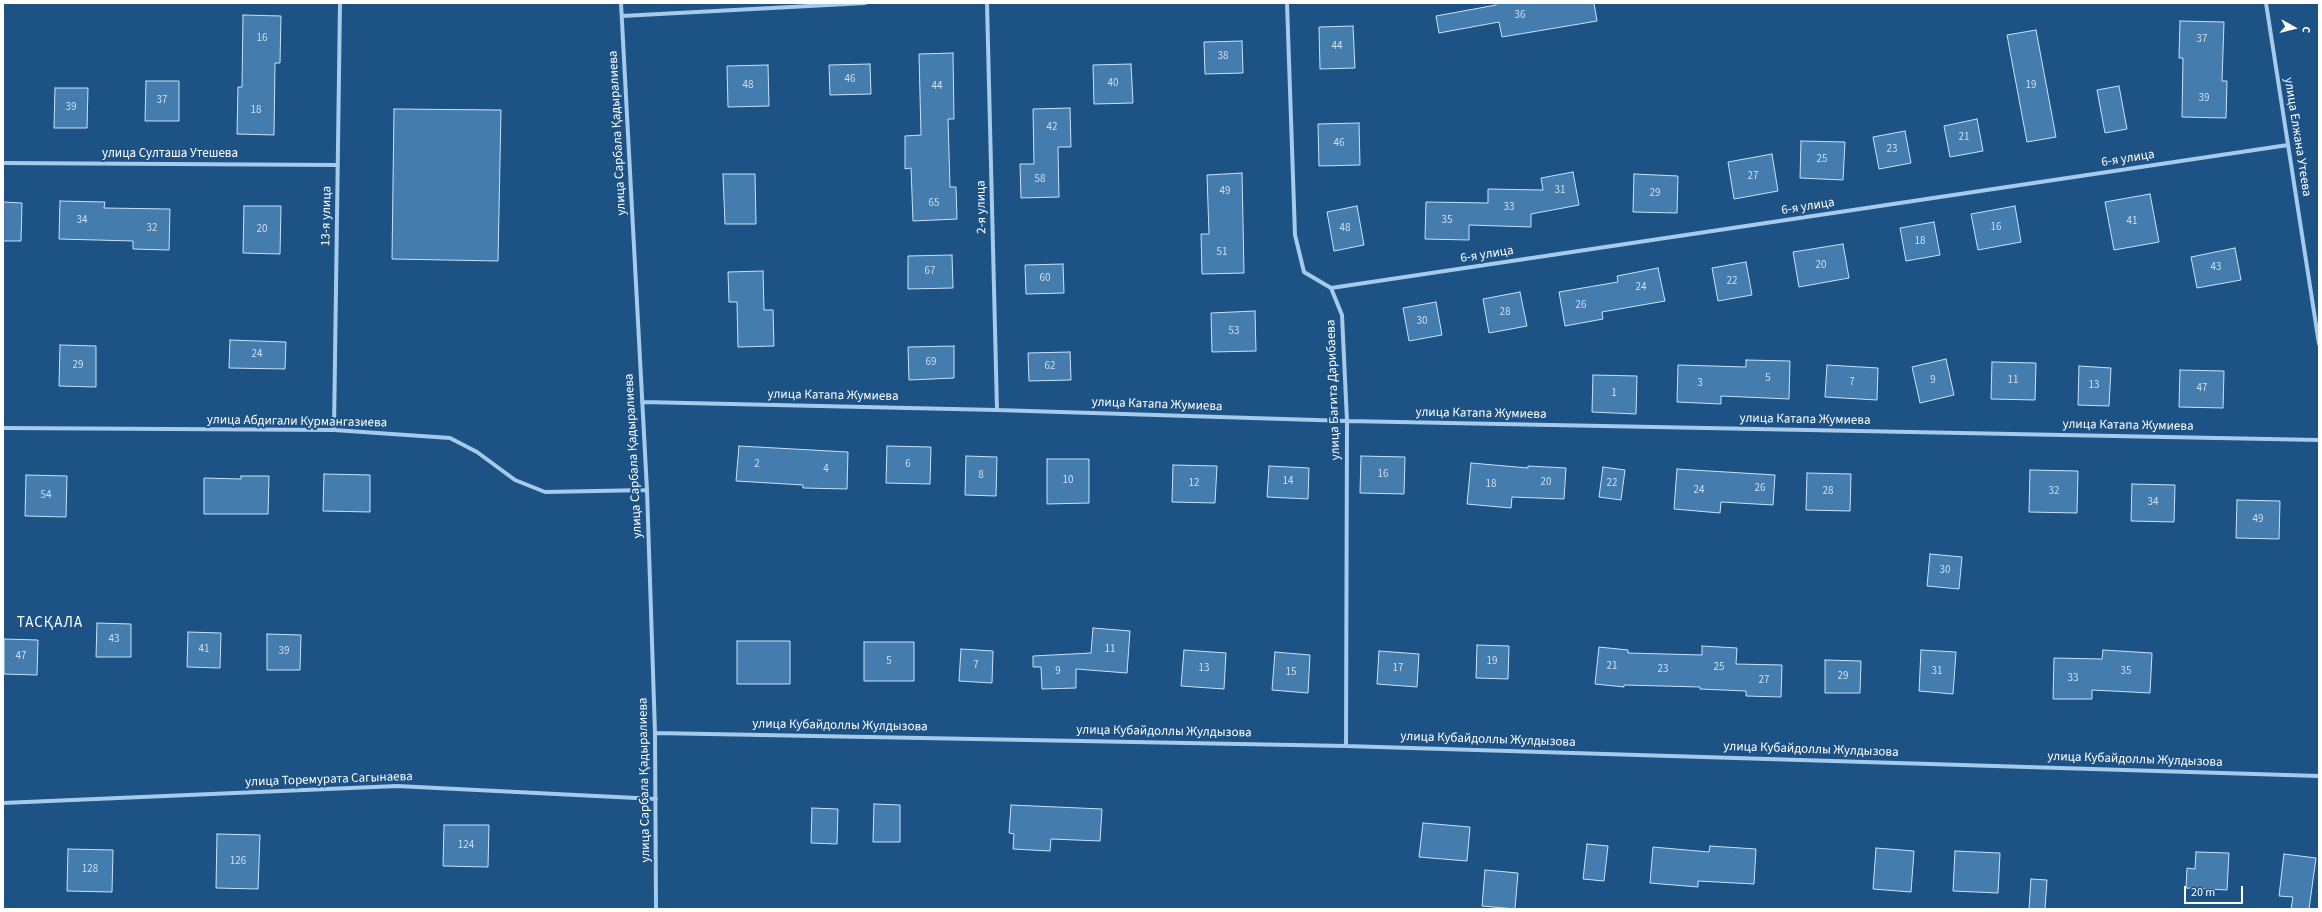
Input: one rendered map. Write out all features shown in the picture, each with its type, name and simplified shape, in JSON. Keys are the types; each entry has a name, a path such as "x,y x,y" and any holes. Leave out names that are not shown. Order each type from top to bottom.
{"street":[{"name":"13-я улица","path":"334,430 340,3"},
{"name":"улица Сарбала Қадыралиева","path":"621,3 647,490 655,733 656,909"},
{"path":"622,16 865,3"},
{"name":"2-я улица","path":"987,3 997,410"},
{"path":"1287,3 1295,235 1304,272 1330,288"},
{"name":"улица Елжана Утеева","path":"2266,3 2319,344"},
{"name":"6-я улица","path":"1330,288 2288,145"},
{"name":"улица Султаша Утешева","path":"3,163 338,164"},
{"name":"улица Багита Дарибаева","path":"1330,288 1342,315 1347,422 1346,746"},
{"name":"улица Катапа Жумиева","path":"642,402 997,410 1347,422 2319,440"},
{"name":"улица Абдигали Курмангазиева","path":"3,428 334,430 450,438 476,452 515,480 545,492 647,490"},
{"name":"улица Кубайдоллы Жулдызова","path":"655,733 1346,746 2319,776"},
{"name":"улица Торемурата Сагынаева","path":"3,803 397,786 656,799"}],"building":[{"path":"1496,3 1594,3 1597,21 1502,37 1499,22 1439,33 1436,16 1496,5"},
{"path":"243,15 281,16 280,63 275,63 274,135 237,134 238,87 242,87"},
{"path":"2180,21 2224,22 2222,81 2227,81 2226,118 2182,117 2183,58 2179,58"},
{"path":"1353,26 1355,68 1320,69 1319,27"},
{"path":"2036,30 2056,137 2027,142 2007,35"},
{"path":"1242,41 1243,73 1205,74 1204,42"},
{"path":"953,53 954,119 948,119 950,187 956,187 957,219 913,221 911,168 905,169 905,136 921,135 919,54"},
{"path":"870,64 871,94 830,95 829,65"},
{"path":"1131,64 1133,103 1094,104 1093,65"},
{"path":"768,65 769,106 728,107 727,66"},
{"path":"146,81 179,81 179,121 145,121"},
{"path":"2119,86 2127,129 2105,133 2097,90"},
{"path":"55,88 88,88 87,128 54,128"},
{"path":"1070,108 1071,147 1058,147 1059,197 1021,198 1020,164 1034,164 1033,109"},
{"path":"394,109 501,110 498,261 392,259"},
{"path":"1977,119 1983,151 1950,157 1944,126"},
{"path":"1359,123 1360,165 1319,166 1318,124"},
{"path":"1905,131 1911,163 1879,169 1873,137"},
{"path":"1801,141 1845,142 1843,180 1800,178"},
{"path":"1772,154 1778,191 1734,199 1728,162"},
{"path":"1573,172 1579,205 1531,214 1531,227 1469,225 1469,240 1425,239 1426,202 1488,203 1488,189 1543,190 1541,178"},
{"path":"1242,173 1244,273 1202,274 1201,234 1209,234 1207,175"},
{"path":"723,174 755,174 756,224 725,224"},
{"path":"1634,174 1678,176 1677,213 1633,212"},
{"path":"2150,194 2159,242 2114,250 2105,202"},
{"path":"60,201 105,202 104,208 170,209 169,250 133,249 133,241 59,239"},
{"path":"3,202 22,203 21,241 3,241"},
{"path":"244,206 281,206 280,254 243,253"},
{"path":"1357,206 1364,245 1334,251 1327,212"},
{"path":"2015,206 2021,242 1978,250 1971,214"},
{"path":"1934,222 1940,255 1906,261 1900,228"},
{"path":"1843,244 1849,278 1799,287 1793,252"},
{"path":"2235,248 2241,280 2197,288 2191,257"},
{"path":"952,255 953,288 908,289 908,256"},
{"path":"1746,262 1752,295 1718,301 1712,268"},
{"path":"1063,264 1064,293 1026,294 1025,265"},
{"path":"1658,268 1665,301 1602,312 1603,319 1565,326 1559,292 1618,282 1617,276"},
{"path":"763,271 764,310 773,310 774,346 738,347 737,302 729,302 728,272"},
{"path":"1520,292 1527,326 1489,333 1483,299"},
{"path":"1436,302 1442,335 1409,341 1403,308"},
{"path":"1255,311 1256,351 1212,352 1211,313"},
{"path":"230,340 286,342 285,369 229,368"},
{"path":"60,345 96,346 96,387 59,386"},
{"path":"954,346 954,378 909,380 908,347"},
{"path":"1070,352 1071,380 1029,381 1028,353"},
{"path":"1946,359 1954,395 1920,403 1912,367"},
{"path":"1746,360 1790,361 1789,399 1721,396 1721,404 1677,402 1678,365 1746,367"},
{"path":"1992,362 2036,363 2035,400 1991,399"},
{"path":"1827,365 1878,368 1877,400 1825,397"},
{"path":"2079,366 2111,368 2109,406 2078,405"},
{"path":"2180,370 2224,371 2223,408 2179,407"},
{"path":"1593,375 1637,376 1636,414 1592,412"},
{"path":"739,446 848,452 847,489 803,488 803,485 736,481"},
{"path":"887,446 931,447 930,484 886,483"},
{"path":"966,456 997,457 996,496 965,495"},
{"path":"1361,456 1405,457 1404,494 1360,493"},
{"path":"1047,459 1089,459 1089,503 1047,504"},
{"path":"1471,463 1528,468 1528,466 1566,468 1564,499 1512,497 1511,508 1467,504"},
{"path":"1173,465 1217,466 1215,503 1172,502"},
{"path":"1269,466 1309,468 1308,499 1267,497"},
{"path":"1603,467 1625,470 1621,500 1599,497"},
{"path":"1677,469 1775,475 1773,505 1721,502 1720,513 1674,509"},
{"path":"2030,470 2078,471 2077,513 2029,512"},
{"path":"1807,473 1851,474 1850,511 1806,510"},
{"path":"324,474 370,475 370,512 323,511"},
{"path":"26,475 67,476 66,517 25,516"},
{"path":"241,476 269,476 268,514 204,514 204,478 241,479"},
{"path":"2132,484 2175,485 2174,522 2131,521"},
{"path":"2237,500 2280,501 2279,539 2236,538"},
{"path":"1930,554 1962,557 1959,589 1927,586"},
{"path":"97,623 131,624 131,657 96,657"},
{"path":"1093,628 1130,631 1127,673 1076,669 1076,688 1042,689 1041,667 1033,667 1033,656 1091,653"},
{"path":"188,632 221,633 220,668 187,667"},
{"path":"267,634 301,635 300,670 267,670"},
{"path":"4,639 38,640 37,675 4,674"},
{"path":"737,641 790,641 790,684 737,684"},
{"path":"864,642 914,642 914,681 864,681"},
{"path":"1477,645 1509,646 1508,679 1476,678"},
{"path":"1702,646 1737,648 1736,664 1782,665 1781,697 1746,696 1746,691 1700,689 1700,687 1624,685 1624,687 1595,684 1599,647 1628,650 1628,653 1702,655"},
{"path":"961,649 993,651 992,683 959,681"},
{"path":"1184,650 1226,653 1224,689 1181,686"},
{"path":"1921,650 1956,652 1953,694 1919,691"},
{"path":"2103,650 2152,653 2150,693 2092,690 2092,699 2053,699 2054,658 2102,659"},
{"path":"1379,651 1419,654 1417,687 1377,684"},
{"path":"1275,652 1310,655 1308,693 1272,690"},
{"path":"1825,660 1861,661 1860,693 1825,693"},
{"path":"874,804 900,805 900,842 873,842"},
{"path":"1011,805 1102,809 1100,841 1051,839 1050,851 1013,849 1014,834 1009,833"},
{"path":"812,808 838,809 837,844 811,843"},
{"path":"1423,823 1470,827 1467,861 1419,857"},
{"path":"444,825 489,825 488,867 443,866"},
{"path":"217,834 260,835 258,889 216,888"},
{"path":"1587,844 1608,846 1604,881 1583,879"},
{"path":"1710,846 1756,849 1754,884 1698,881 1698,887 1650,883 1653,847 1709,852"},
{"path":"1876,848 1914,851 1911,892 1873,889"},
{"path":"68,849 113,850 112,892 67,891"},
{"path":"1955,851 2000,853 1998,893 1953,891"},
{"path":"2196,852 2229,853 2227,890 2186,888 2187,868 2195,869"},
{"path":"2284,854 2316,858 2309,909 2291,909 2293,897 2279,896"},
{"path":"1485,870 1518,873 1515,909 1482,906"},
{"path":"2031,879 2047,880 2045,909 2029,909"}],"district":[{"name":"ТАСҚАЛА","path":"50,624"}]}
